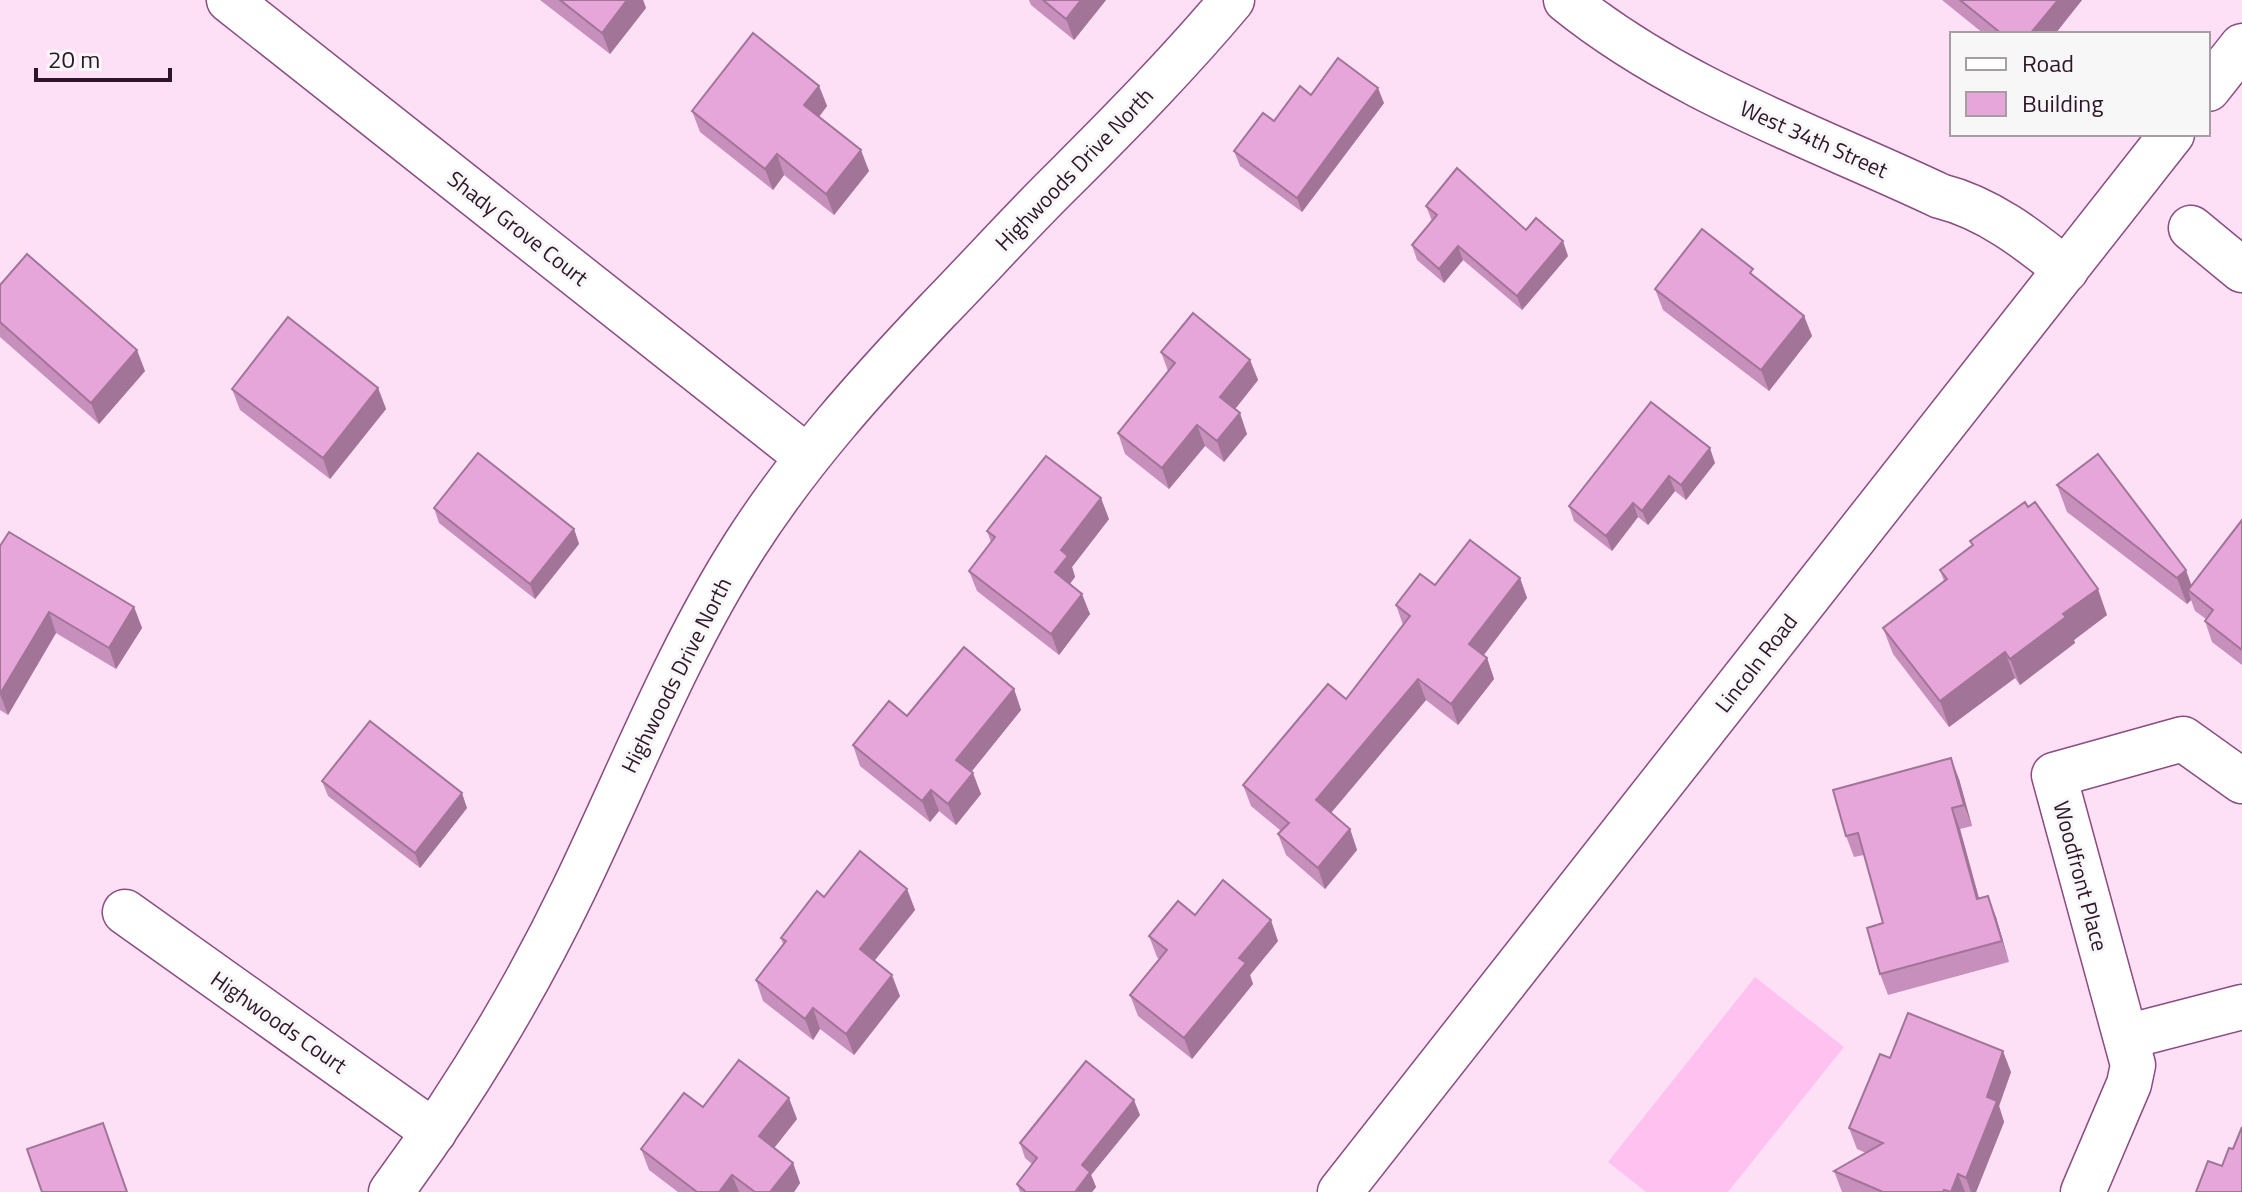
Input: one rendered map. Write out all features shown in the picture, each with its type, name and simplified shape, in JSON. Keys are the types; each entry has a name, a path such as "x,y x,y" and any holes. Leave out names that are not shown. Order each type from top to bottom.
{"street":[{"name":"Shady Grove Court","path":"229,0 807,457"},
{"name":"Highwoods Drive North","path":"391,1192 434,1132 524,985 573,891 679,659 745,544 807,457 869,382 1126,118 1232,0"},
{"name":"West 34th Street","path":"1566,0 1591,21 1721,98 1940,196 1956,200 2020,232 2066,270"},
{"path":"2210,86 2242,46"},
{"name":"Lincoln Road","path":"1340,1192 2170,136"},
{"path":"2191,228 2242,270"},
{"name":"Woodfront Place","path":"2083,1192 2129,1084 2133,1065 2054,775 2183,739 2242,781"},
{"name":"Highwoods Court","path":"125,912 434,1132"},
{"path":"2126,1037 2242,1007"}],"shaded area":[{"path":"1755,977 1844,1047 1728,1192 1646,1192 1608,1162"}],"building":[{"path":"560,0 627,0 602,33"},
{"path":"1043,0 1081,0 1066,19"},
{"path":"1960,0 2058,0 2032,32 2000,32"},
{"path":"753,33 819,86 804,105 861,150 826,194 777,154 765,169 692,111"},
{"path":"1338,58 1378,88 1297,198 1234,151 1263,113 1274,121 1300,86 1311,95"},
{"path":"1457,168 1526,230 1536,218 1563,241 1517,296 1458,246 1439,269 1412,245 1437,215 1426,206"},
{"path":"1702,229 1753,269 1750,273 1804,316 1761,370 1655,289"},
{"path":"27,254 137,350 91,403 0,322 0,285"},
{"path":"1193,313 1250,360 1220,397 1240,413 1217,441 1197,425 1162,468 1118,433 1175,363 1161,352"},
{"path":"288,317 378,388 323,458 232,389"},
{"path":"1651,402 1710,448 1681,485 1669,476 1642,511 1633,503 1606,536 1569,506"},
{"path":"478,453 574,529 530,584 434,508"},
{"path":"2098,454 2186,570 2177,578 2057,485"},
{"path":"1046,456 1101,498 1061,550 1068,556 1055,572 1082,594 1051,634 969,571 995,537 987,531"},
{"path":"2025,502 2028,507 2035,502 2098,589 2010,659 2005,652 1940,701 1883,628 1947,579 1940,570 1973,545 1970,541"},
{"path":"2242,520 2242,650 2205,621 2213,610 2188,590"},
{"path":"9,532 134,607 109,648 49,612 0,694 0,546"},
{"path":"1470,540 1520,578 1469,644 1487,658 1451,704 1418,679 1316,800 1350,829 1318,868 1278,834 1289,823 1243,785 1328,684 1346,699 1410,616 1396,605 1420,574 1435,585"},
{"path":"964,647 1014,689 956,760 973,773 948,804 931,790 922,801 853,745 889,701 907,716"},
{"path":"370,721 462,793 415,853 322,781"},
{"path":"1951,758 1964,805 1952,808 1977,899 1988,896 2002,941 1880,974 1867,928 1883,923 1858,833 1846,836 1833,790"},
{"path":"860,851 907,889 860,949 892,975 846,1034 813,1008 805,1019 756,980 786,941 781,938 817,891 824,897"},
{"path":"1223,880 1271,920 1239,958 1246,963 1184,1038 1130,995 1167,950 1149,936 1178,901 1195,915"},
{"path":"1908,1013 2003,1051 1987,1097 1997,1101 1966,1178 1958,1174 1951,1192 1883,1192 1834,1171 1883,1143 1849,1128 1880,1054 1890,1058"},
{"path":"739,1060 789,1098 759,1136 793,1163 770,1192 755,1192 732,1175 719,1192 697,1192 641,1149 684,1093 703,1107"},
{"path":"1086,1061 1134,1100 1082,1165 1090,1172 1075,1192 1026,1192 1017,1184 1037,1158 1020,1143"},
{"path":"103,1123 127,1192 42,1192 27,1149"},
{"path":"2242,1127 2242,1192 2196,1192 2208,1161 2222,1166"}]}
